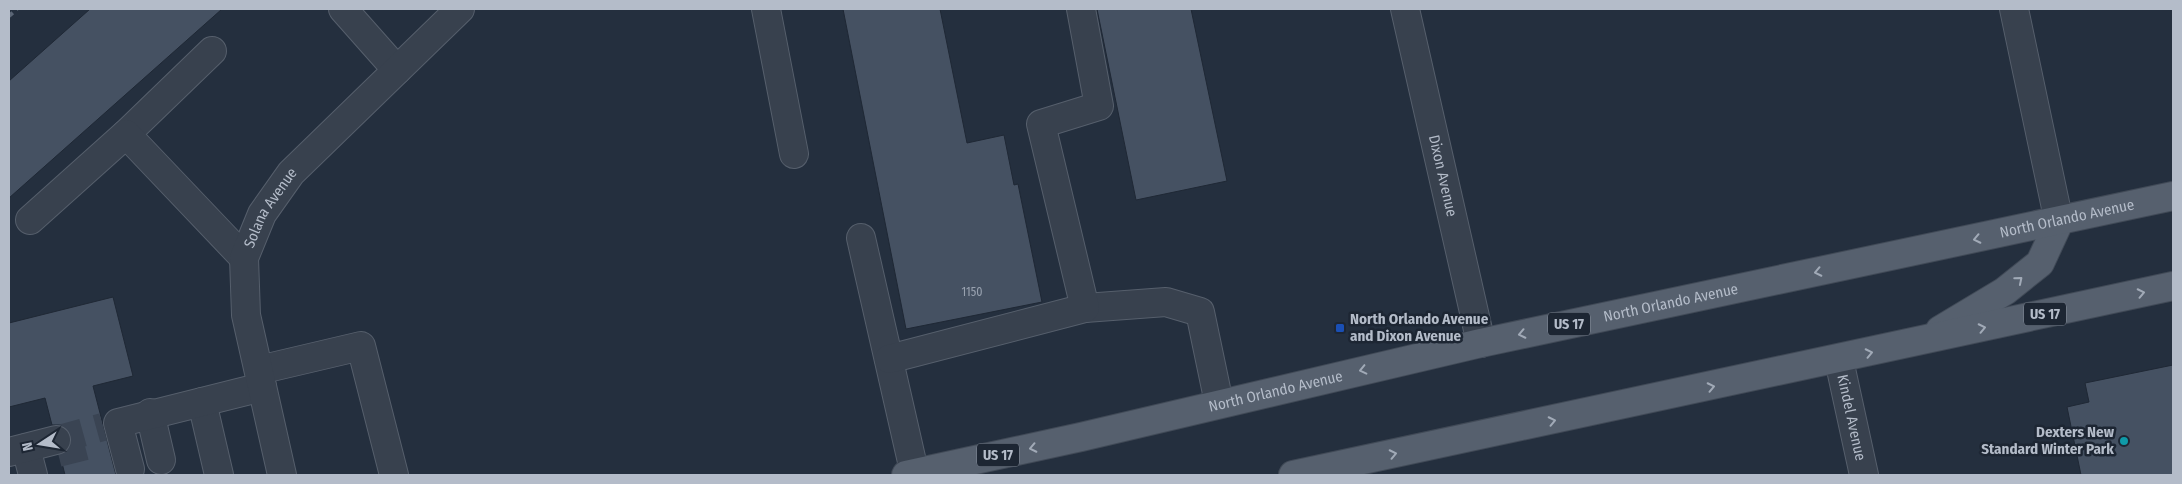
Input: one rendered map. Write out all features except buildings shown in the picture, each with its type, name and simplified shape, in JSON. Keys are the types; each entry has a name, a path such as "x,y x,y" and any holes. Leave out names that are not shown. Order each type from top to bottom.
{"main road":[{"name":"North Orlando Avenue","path":"912,475 1481,343 2059,222 2173,196"},
{"path":"1918,342 2005,291 2040,263 2059,222"},
{"name":"US 17","path":"1293,475 1839,360 2173,286"}],"street":[{"path":"343,9 397,70"},
{"name":"Solana Avenue","path":"282,475 246,315 244,258 262,214 290,173 460,9"},
{"path":"766,9 794,154"},
{"path":"1080,9 1099,106 1041,124 1085,308"},
{"name":"Dixon Avenue","path":"1405,9 1481,343"},
{"path":"2014,9 2059,222"},
{"path":"30,220 126,134 212,51"},
{"path":"126,134 244,258"},
{"path":"861,238 889,359 912,475"},
{"path":"889,359 1085,308 1166,302 1200,312 1219,403"},
{"path":"130,469 111,425 202,402 260,379 361,346 394,475"},
{"name":"Kindel Avenue","path":"1839,360 1864,475"},
{"path":"202,402 220,475"},
{"path":"150,414 161,460"},
{"path":"33,475 18,450 56,440"}],"tunnel":[{"path":"56,440 103,427"},
{"path":"68,436 78,475"}],"railway":[{"path":"9,16 17,9"}],"place":[{"name":"North Orlando Avenue and Dixon Avenue","path":"1340,328"},
{"name":"Dexters New Standard Winter Park","path":"2124,441"}]}
